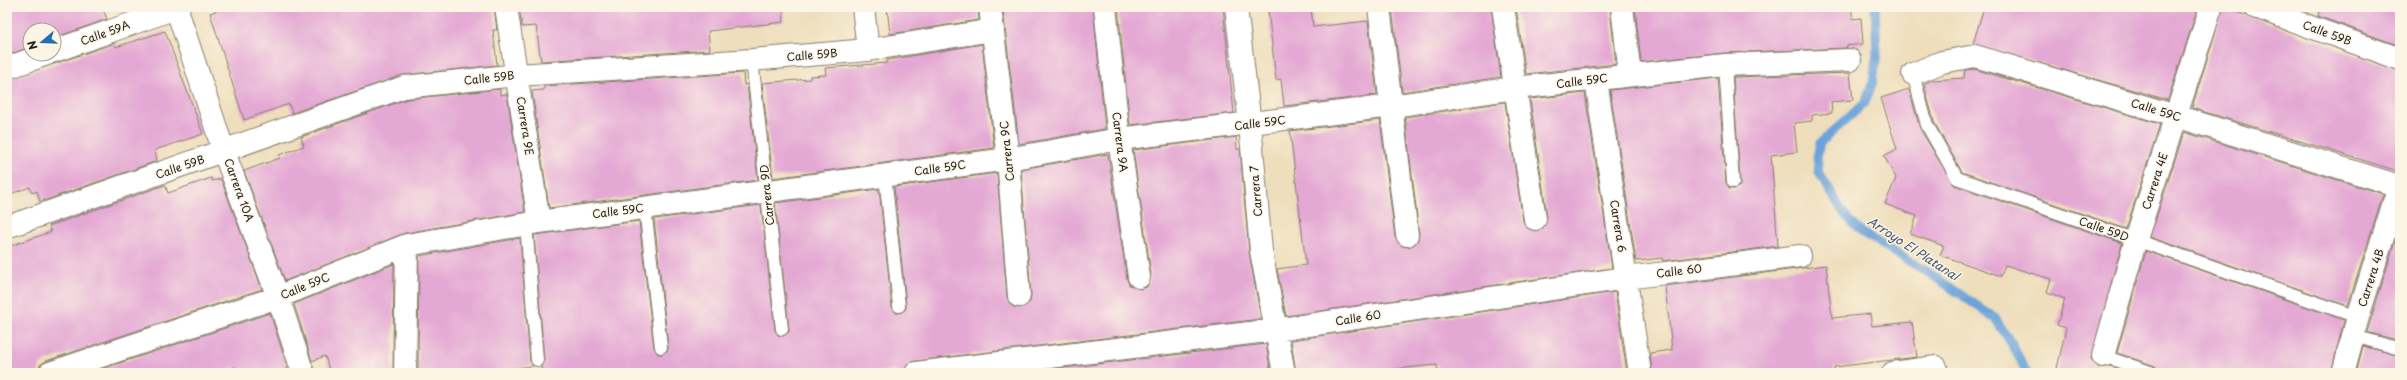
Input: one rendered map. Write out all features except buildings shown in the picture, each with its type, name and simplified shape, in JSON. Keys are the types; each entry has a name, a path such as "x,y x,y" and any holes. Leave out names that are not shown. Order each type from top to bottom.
{"street":[{"name":"Calle 59A","path":"62,48 177,7"},
{"name":"Carrera 10A","path":"177,7 224,152 278,297 302,373"},
{"name":"Carrera 9E","path":"506,7 517,75 533,223"},
{"path":"863,7 868,50"},
{"name":"Carrera 9C","path":"990,7 1008,159 1019,296"},
{"name":"Carrera 9A","path":"1105,7 1119,139 1139,277"},
{"name":"Carrera 7","path":"1236,7 1250,124 1261,252 1284,373"},
{"path":"1379,7 1407,235"},
{"path":"1503,7 1535,219"},
{"path":"1622,7 1630,75"},
{"name":"Carrera 4E","path":"2103,356 2136,240 2211,7"},
{"name":"Calle 59B","path":"2255,7 2400,59"},
{"name":"Calle 59B","path":"7,227 224,152 404,87 517,75 752,60 868,50 993,30"},
{"name":"Calle 59C","path":"1912,74 1942,62 1974,56 2400,185"},
{"name":"Calle 59C","path":"50,373 278,297 407,245 533,223 1008,159 1119,139 1392,106 1515,88 1725,65 1850,60"},
{"path":"7,68 24,62"},
{"name":"Carrera 6","path":"1596,80 1640,373"},
{"name":"Carrera 4B","path":"2343,373 2356,326 2394,225 2400,185"},
{"path":"405,373 407,245"},
{"name":"Calle 60","path":"916,373 1275,330 1626,278 1800,256"},
{"path":"1893,373 1936,367"}],"lane":[{"name":"Carrera 9D","path":"752,60 782,329"},
{"path":"1725,65 1733,182"},
{"name":"Calle 59D","path":"1912,74 1927,125 1957,178 2136,240 2356,326 2400,349"},
{"path":"885,176 899,306"},
{"path":"645,208 661,347"},
{"path":"533,223 537,360"},
{"path":"2103,356 2153,373"}],"waterway":[{"name":"Arroyo El Platanal","path":"1875,7 1877,53 1873,81 1865,103 1820,143 1817,157 1819,173 1845,215 1861,232 1932,275 1995,318 2013,346 2027,373"}]}
